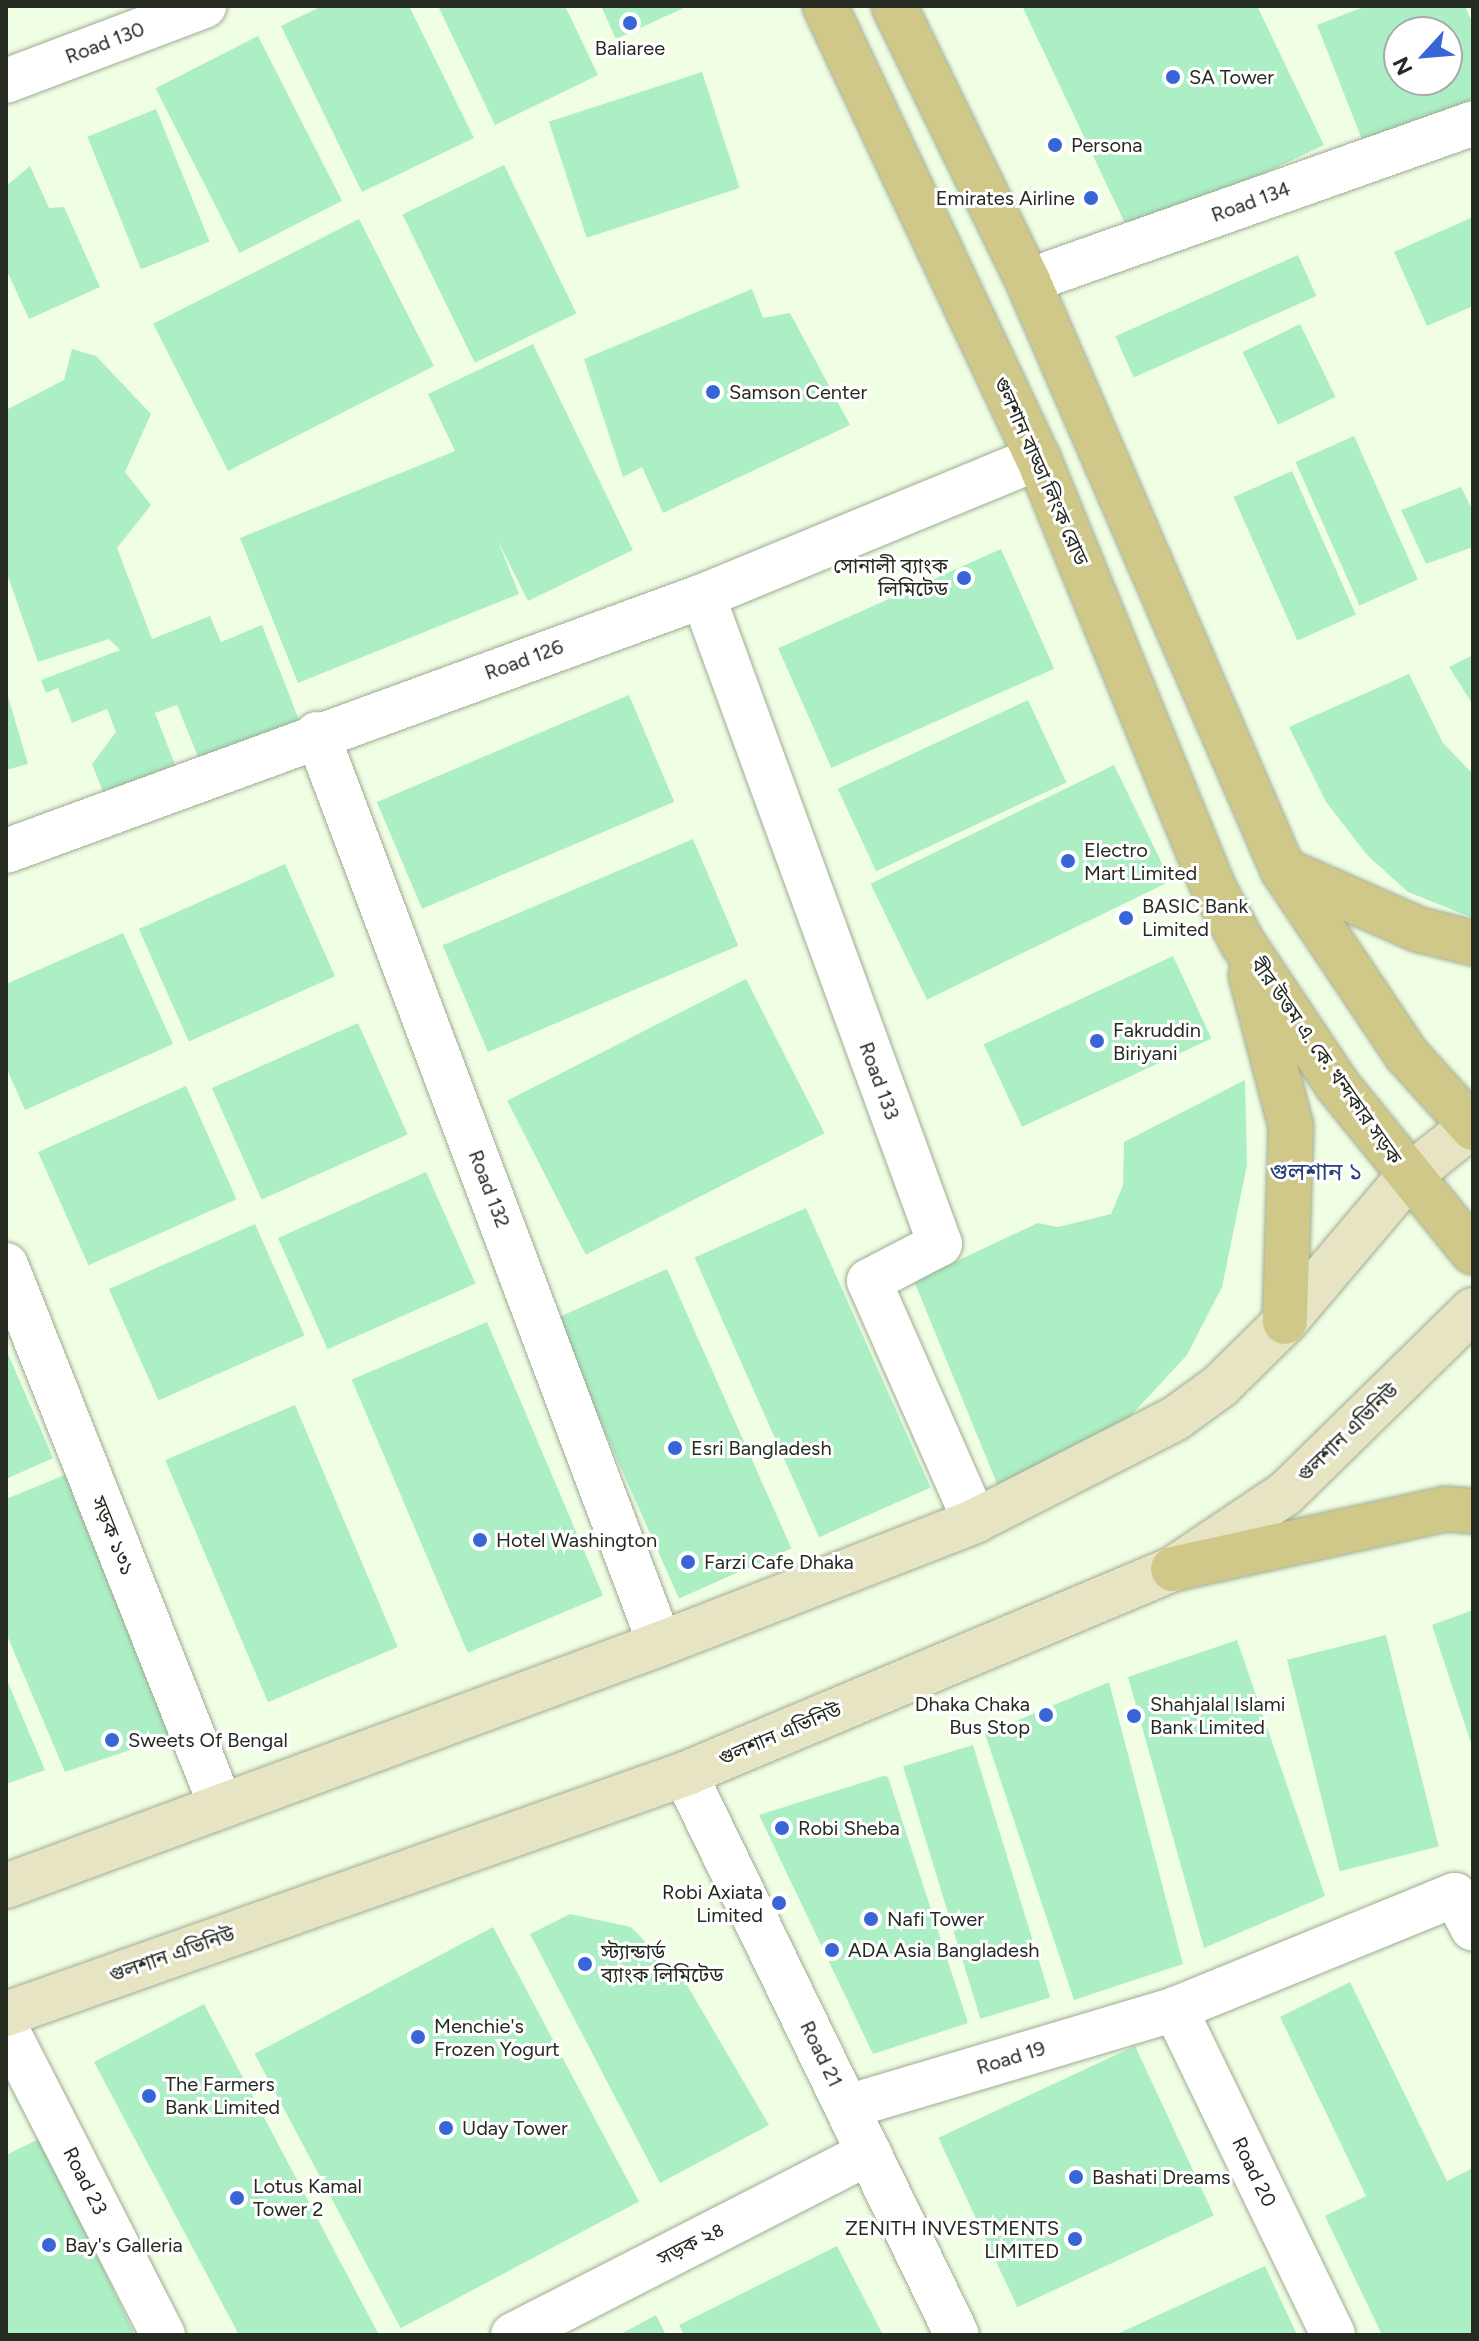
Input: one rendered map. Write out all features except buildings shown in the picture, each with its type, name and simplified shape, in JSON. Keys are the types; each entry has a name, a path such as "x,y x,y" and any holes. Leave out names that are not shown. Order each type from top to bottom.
{"main road":[{"name":"গুলশান বাড্ডা লিংক রোড","path":"825,6 1038,458 1213,887 1242,942"},
{"path":"6,1886 660,1644 975,1521 1176,1418 1220,1386 1285,1322 1408,1177 1473,1126 1406,1054 1283,870 1028,281 894,6"},
{"path":"1283,870 1420,930 1473,943"},
{"path":"1242,942 1291,1126 1285,1322"},
{"name":"বীর উত্তম এ. কে. খন্দকার সড়ক","path":"1242,942 1338,1086 1408,1177 1473,1252"},
{"name":"গুলশান এভিনিউ","path":"6,2014 685,1774 1173,1569 1286,1493 1473,1310"},
{"path":"1173,1569 1445,1509 1473,1511"}],"street":[{"name":"Road 130","path":"6,81 204,6"},
{"name":"Road 134","path":"1028,281 1473,123"},
{"name":"Road 126","path":"6,851 317,734 703,596 1038,458"},
{"name":"Road 133","path":"703,596 940,1244 869,1281 975,1521"},
{"name":"Road 132","path":"317,734 660,1644"},
{"name":"সড়ক ১৩১","path":"6,1265 221,1806"},
{"name":"Road 21","path":"685,1774 957,2335"},
{"name":"Road 19","path":"847,2107 1175,2009 1455,1895 1473,1929"},
{"name":"Road 20","path":"1175,2009 1333,2335"},
{"name":"Road 23","path":"6,2028 163,2335"},
{"name":"সড়ক ২৪","path":"513,2335 869,2153"}],"place":[{"name":"Baliaree","path":"630,23"},
{"name":"SA Tower","path":"1173,77"},
{"name":"Persona","path":"1055,145"},
{"name":"Emirates Airline","path":"1091,198"},
{"name":"Samson Center","path":"713,392"},
{"name":"সোনালী ব্যাংক লিমিটেড","path":"964,578"},
{"name":"Electro Mart Limited","path":"1068,861"},
{"name":"BASIC Bank Limited","path":"1126,918"},
{"name":"Fakruddin Biriyani","path":"1097,1041"},
{"name":"Esri Bangladesh","path":"675,1448"},
{"name":"Hotel Washington","path":"480,1540"},
{"name":"Farzi Cafe Dhaka","path":"688,1562"},
{"name":"Dhaka Chaka Bus Stop","path":"1046,1715"},
{"name":"Shahjalal Islami Bank Limited","path":"1134,1716"},
{"name":"Sweets Of Bengal","path":"112,1740"},
{"name":"Robi Sheba","path":"782,1828"},
{"name":"Robi Axiata Limited","path":"779,1903"},
{"name":"Nafi Tower","path":"871,1919"},
{"name":"ADA Asia Bangladesh","path":"832,1950"},
{"name":"স্ট্যান্ডার্ড ব্যাংক লিমিটেড","path":"585,1964"},
{"name":"Menchie's Frozen Yogurt","path":"418,2037"},
{"name":"The Farmers Bank Limited","path":"149,2096"},
{"name":"Uday Tower","path":"446,2128"},
{"name":"Bashati Dreams","path":"1076,2177"},
{"name":"Lotus Kamal Tower 2","path":"237,2198"},
{"name":"ZENITH INVESTMENTS LIMITED","path":"1075,2239"},
{"name":"Bay's Galleria","path":"49,2245"}],"district":[{"name":"গুলশান ১","path":"1316,1172"}]}
